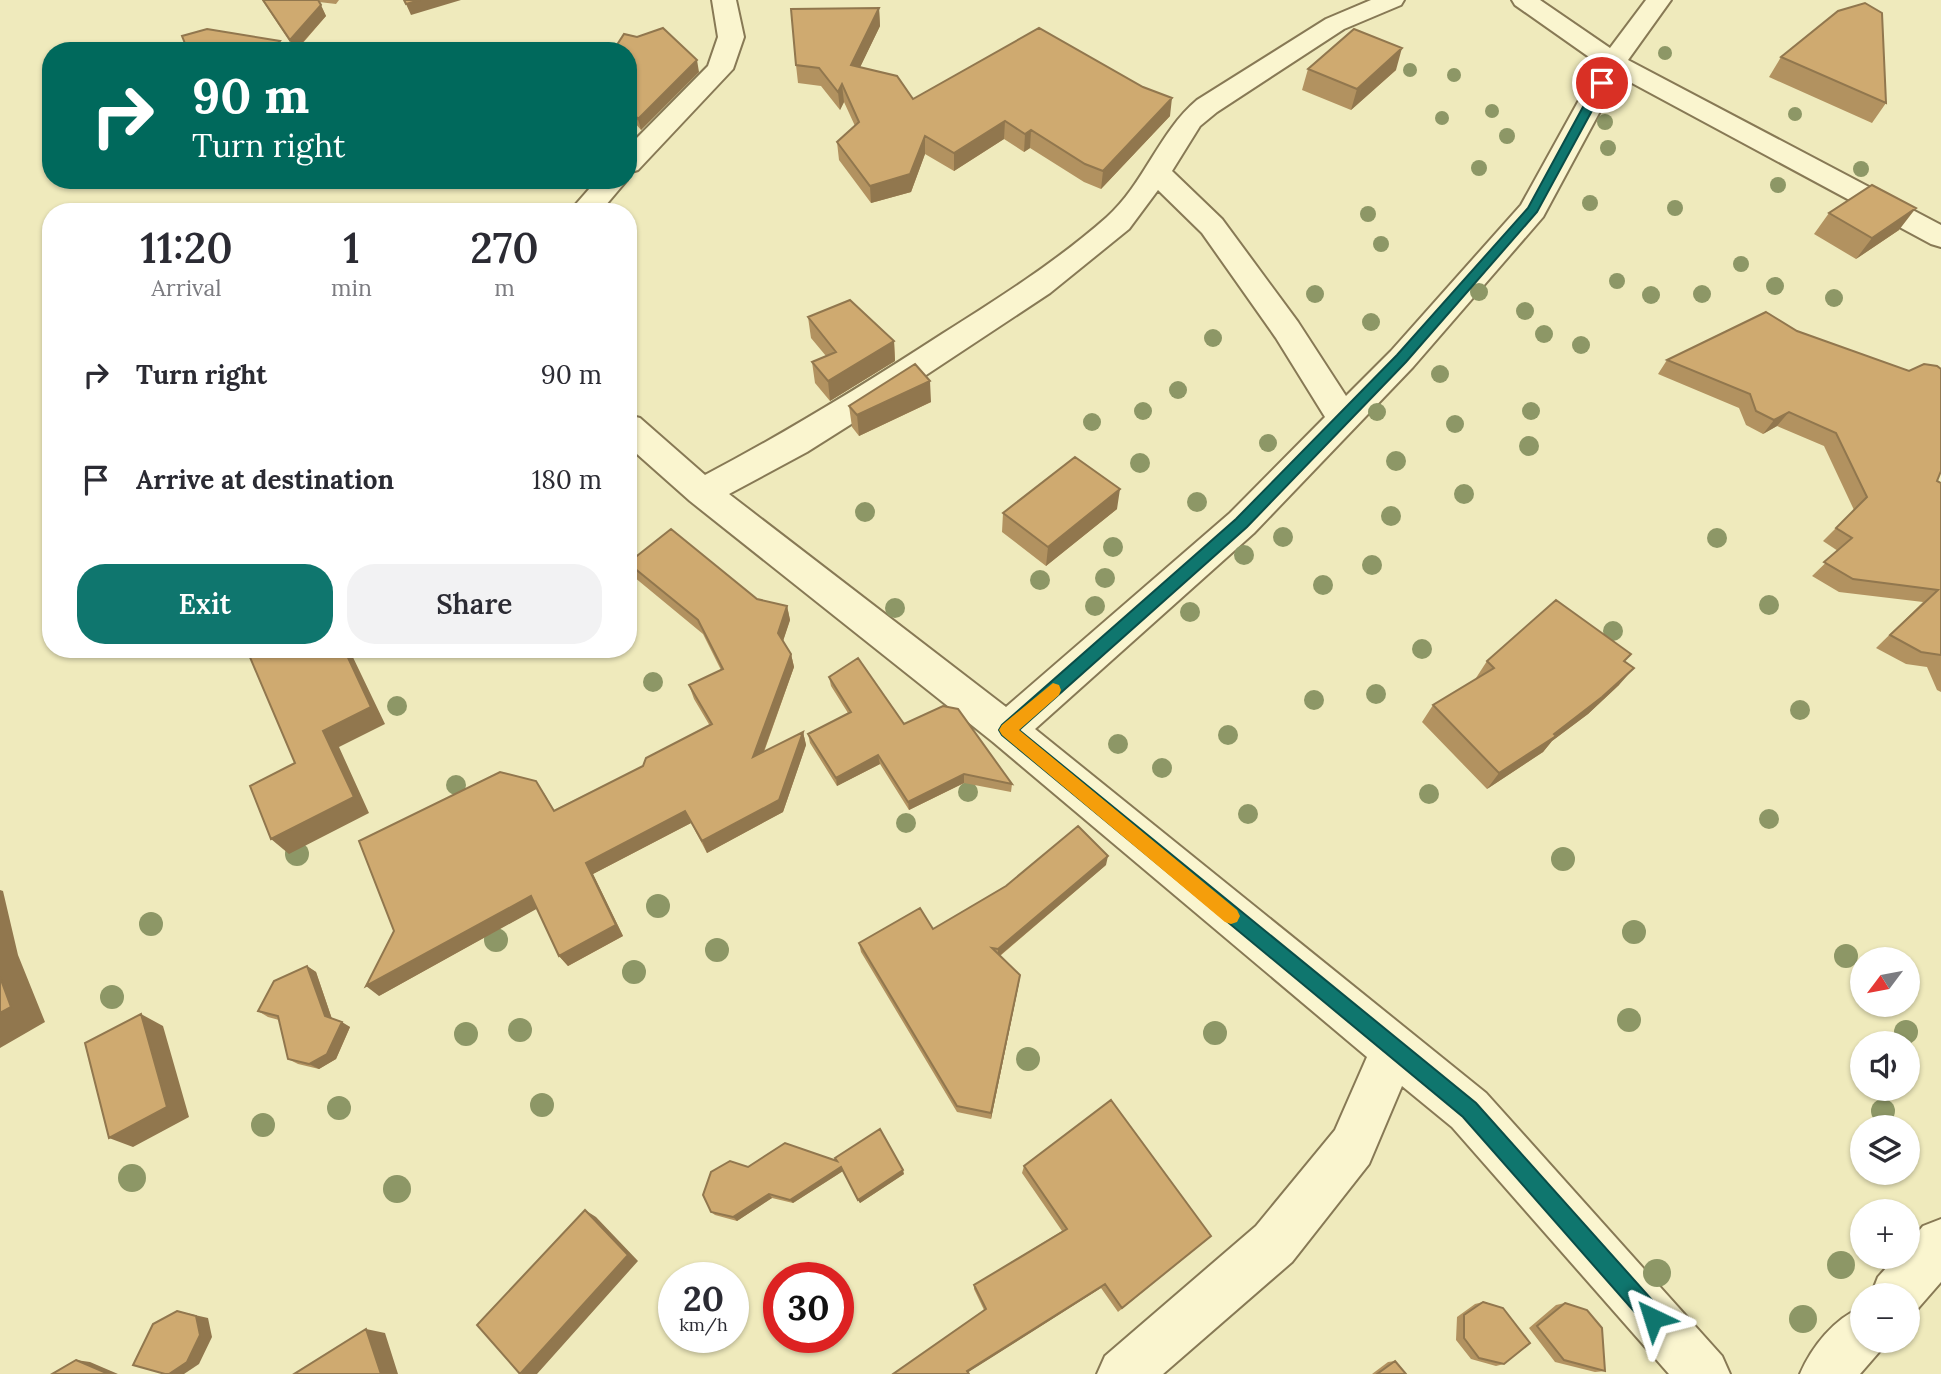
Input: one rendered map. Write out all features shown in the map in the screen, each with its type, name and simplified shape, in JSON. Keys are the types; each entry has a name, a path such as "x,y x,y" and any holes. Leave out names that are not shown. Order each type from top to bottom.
{"street":[{"path":"637,155 720,69 730,49 732,37 724,0"},
{"path":"702,492 840,415 1039,285 1119,222 1157,172 1189,121 1335,24 1392,0"},
{"path":"1524,0 1613,62 1941,237"},
{"path":"1007,730 1242,523 1344,421 1532,210 1613,62 1659,0"},
{"path":"1157,172 1212,226 1287,330 1344,421"},
{"path":"591,203 605,189"},
{"path":"637,435 702,492 1007,730 1469,1110 1704,1374"},
{"path":"1123,1374 1274,1244 1352,1147 1394,1049"},
{"path":"1907,1283 1941,1244"},
{"path":"1826,1374 1850,1347"}],"building":[{"path":"263,0 318,0 321,5 290,40"},
{"path":"404,0 420,0 406,4"},
{"path":"1865,3 1882,13 1886,103 1781,57 1838,11"},
{"path":"879,8 851,65 897,76 913,99 1039,28 1143,87 1172,98 1103,171 1085,164 1031,130 1025,134 1005,121 954,153 925,136 910,174 870,186 837,142 859,122 842,84 838,92 819,68 796,65 791,9"},
{"path":"663,28 697,60 638,119 637,42 619,42 624,34 637,37"},
{"path":"207,29 280,41 184,42 182,36"},
{"path":"1354,29 1402,48 1357,89 1308,69"},
{"path":"1872,185 1916,208 1872,238 1829,213"},
{"path":"850,300 894,341 828,381 812,362 836,352 808,317"},
{"path":"1766,312 1797,331 1909,371 1924,364 1941,369 1941,471 1937,481 1941,483 1941,655 1921,652 1890,635 1938,590 1853,579 1824,562 1852,538 1836,528 1867,497 1836,433 1789,412 1774,420 1756,411 1750,394 1667,360"},
{"path":"915,364 930,381 857,415 849,406"},
{"path":"1075,457 1120,489 1048,547 1003,513"},
{"path":"671,529 757,599 787,606 778,633 791,654 753,757 803,732 779,800 702,841 685,811 586,863 616,925 559,956 531,896 366,986 394,931 359,841 500,772 536,781 554,811 643,766 646,758 712,724 689,685 723,669 698,620 637,570 637,556"},
{"path":"1556,600 1631,654 1624,661 1634,668 1554,734 1556,736 1499,773 1433,705 1494,668 1487,661"},
{"path":"250,658 348,658 371,707 323,731 354,797 271,839 250,786 295,763"},
{"path":"858,658 904,724 943,706 958,709 1012,784 964,774 908,802 878,755 836,778 808,734 851,712 829,677"},
{"path":"1078,826 1108,856 998,949 992,948 1020,975 991,1113 957,1106 859,943 920,908 933,929 1006,886"},
{"path":"307,966 325,1016 342,1022 327,1054 309,1064 288,1059 278,1016 258,1011 274,981"},
{"path":"0,977 11,1007 0,1013"},
{"path":"141,1014 167,1107 109,1138 85,1043"},
{"path":"1111,1100 1211,1236 1122,1308 1105,1284 967,1371 969,1374 893,1374 986,1309 974,1285 1067,1229 1024,1166"},
{"path":"880,1129 903,1170 858,1200 841,1167 790,1200 769,1194 733,1217 711,1212 703,1195 711,1172 730,1161 748,1167 785,1143 837,1161 835,1158"},
{"path":"585,1210 628,1255 520,1374 477,1325"},
{"path":"1483,1302 1503,1308 1530,1343 1504,1364 1479,1358 1464,1338 1464,1315"},
{"path":"1565,1303 1587,1310 1602,1328 1605,1371 1564,1360 1537,1326"},
{"path":"177,1311 196,1316 200,1335 187,1362 169,1374 133,1365 153,1324"},
{"path":"366,1329 381,1374 294,1374"},
{"path":"76,1360 104,1372 52,1374"},
{"path":"1395,1361 1406,1374 1377,1374"}],"slow traffic":[{"path":"1053,690 1007,730 1231,916"}],"route":[{"path":"1602,83 1532,210 1402,359 1242,523 1007,730 1469,1110 1653,1318"}]}
